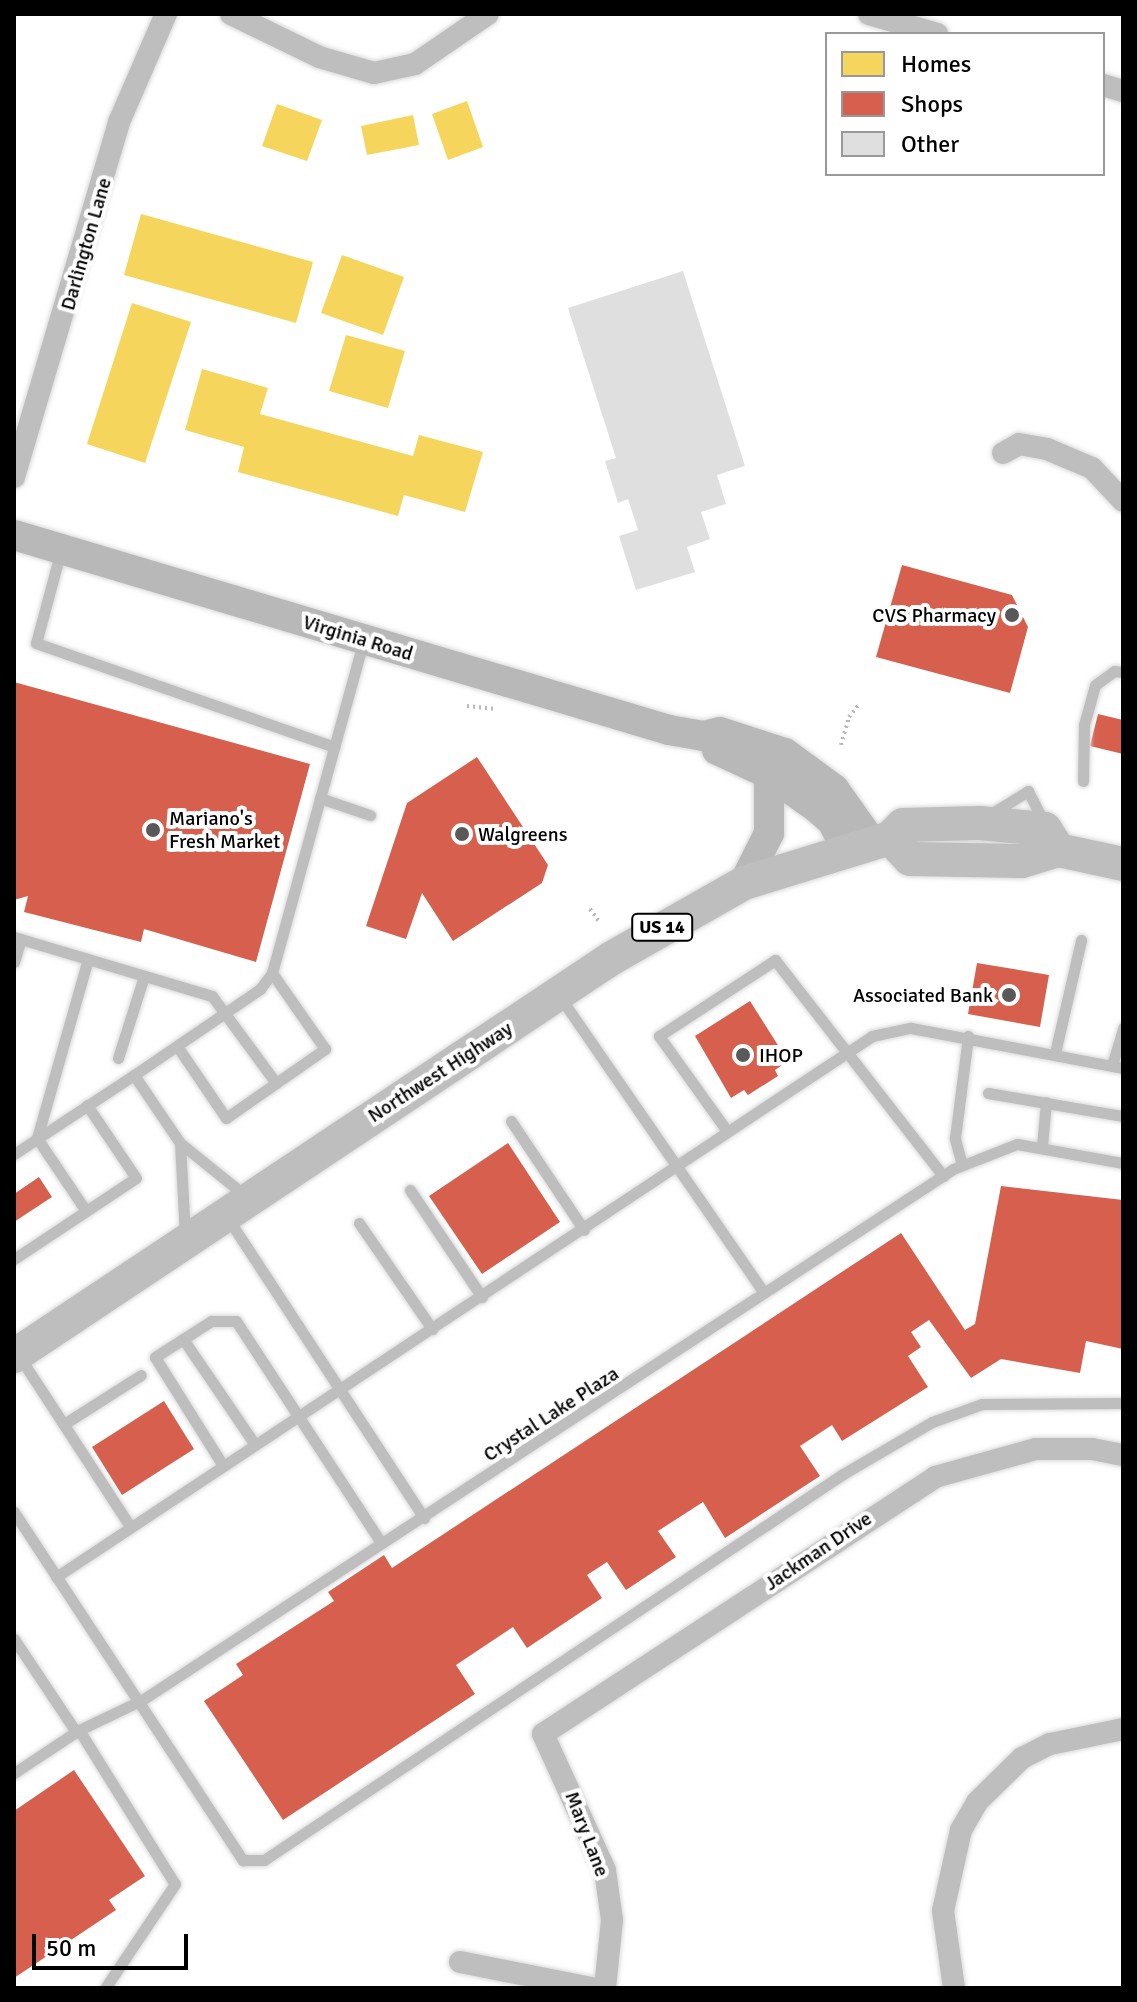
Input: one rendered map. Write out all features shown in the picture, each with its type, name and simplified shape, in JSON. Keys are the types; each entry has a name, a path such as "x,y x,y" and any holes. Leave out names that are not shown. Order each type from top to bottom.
{"main road":[{"name":"Northwest Highway","path":"16,1354 558,994 671,922 744,883 869,842 903,825 979,823 1052,840 1123,864"},
{"name":"Northwest Highway","path":"869,842 910,859 1022,861 1052,840"}],"street":[{"name":"Darlington Lane","path":"14,477 119,122 166,14"},
{"path":"231,14 319,57 374,73 415,64 488,14"},
{"path":"869,14 930,32"},
{"path":"1003,453 1019,444 1047,449 1092,468 1123,501"},
{"name":"Virginia Road","path":"14,536 703,736 720,732 785,753 809,768 854,811 869,842"},
{"name":"Virginia Road","path":"703,736 712,748 769,774 832,821 869,842"},
{"path":"744,883 769,833 769,774"},
{"name":"Jackman Drive","path":"543,1734 935,1477 1036,1449 1092,1449 1123,1455"},
{"path":"954,1988 943,1911 961,1830 977,1802 1022,1758 1050,1744 1123,1729"},
{"name":"Mary Lane","path":"543,1734 605,1870 612,1920 605,1988"},
{"path":"460,1962 591,1988"}],"lane":[{"path":"61,549 36,643 334,747"},
{"path":"14,1154 226,1013 272,973 364,639"},
{"path":"1083,781 1084,725 1095,685 1114,671 1123,672"},
{"path":"320,798 370,815"},
{"path":"14,962 17,938 212,996 276,1083"},
{"path":"1055,1053 1081,940"},
{"path":"86,1211 37,1138 88,959"},
{"path":"727,1131 659,1036 775,960 849,1050 943,1176"},
{"path":"177,1046 226,1118 325,1049 272,973"},
{"path":"118,1058 144,976"},
{"path":"558,994 679,1165 764,1293"},
{"path":"56,1577 222,1464 584,1230 872,1036 911,1028 968,1036 1118,1067 1123,1028"},
{"path":"962,1165 955,1138 968,1036"},
{"path":"134,1075 180,1143 238,1207 341,1387 424,1518"},
{"path":"988,1093 1123,1116"},
{"path":"1042,1146 1046,1102"},
{"path":"14,1259 136,1178 87,1105"},
{"path":"511,1121 584,1230"},
{"path":"180,1143 184,1242"},
{"name":"Crystal Lake Plaza","path":"14,1773 77,1731 142,1700 380,1541 424,1518 962,1165 1017,1144 1042,1146 1123,1163"},
{"path":"410,1190 482,1297"},
{"path":"359,1223 432,1329"},
{"path":"222,1464 155,1357 211,1321 236,1321 380,1541"},
{"path":"183,1339 254,1443"},
{"path":"16,1354 130,1526"},
{"path":"64,1424 141,1375"},
{"path":"14,1512 142,1700 243,1860 264,1860 494,1710 843,1474 932,1422 982,1404 1123,1403"},
{"path":"14,1639 175,1884 105,1988"}],"path":[{"path":"841,745 849,717 859,704"},
{"path":"467,706 494,709"},
{"path":"590,909 600,923"}],"building: Homes":[{"path":"467,101 483,147 448,160 432,114"},
{"path":"277,104 322,120 307,161 262,146"},
{"path":"413,115 419,145 367,155 361,126"},
{"path":"141,214 313,262 296,323 124,275"},
{"path":"342,255 404,277 383,335 321,313"},
{"path":"132,303 191,322 145,463 87,444"},
{"path":"346,335 405,351 388,408 329,391"},
{"path":"202,369 268,388 260,414 413,456 419,435 483,452 465,512 404,495 398,516 238,472 244,447 185,430"}],"building: Shops":[{"name":"CVS Pharmacy","path":"902,565 1012,595 1028,627 1010,693 876,657"},
{"name":"Mariano's Fresh Market","path":"14,682 310,764 256,962 144,929 141,942 24,912 28,896 14,900"},
{"path":"1098,714 1123,720 1123,754 1090,746"},
{"name":"Walgreens","path":"477,757 548,865 542,883 453,941 422,893 406,939 366,926 407,803"},
{"name":"Associated Bank","path":"977,963 1049,975 1040,1027 968,1014"},
{"name":"IHOP","path":"750,1001 788,1061 775,1070 778,1076 748,1095 744,1090 731,1098 695,1036"},
{"path":"508,1143 560,1222 482,1274 429,1196"},
{"path":"39,1177 52,1197 14,1222 14,1194"},
{"path":"1001,1186 1123,1200 1123,1349 1086,1341 1080,1373 1001,1359 971,1378 929,1320 911,1332 921,1347 908,1356 928,1387 842,1441 832,1425 800,1446 820,1476 725,1538 703,1502 658,1531 676,1557 626,1590 607,1562 587,1575 602,1598 527,1648 513,1627 456,1665 475,1694 283,1820 204,1701 243,1675 236,1664 334,1601 328,1592 384,1555 392,1568 901,1233 965,1330 975,1324"},
{"path":"164,1401 194,1449 122,1495 92,1447"},
{"path":"74,1770 145,1876 109,1900 116,1910 14,1978 14,1811"}],"building: Other":[{"path":"683,271 745,466 717,475 726,504 701,512 710,539 687,547 695,572 636,590 619,536 638,530 628,499 618,503 605,461 616,458 568,308"}],"place":[{"name":"CVS Pharmacy","path":"1012,615"},
{"name":"Mariano's Fresh Market","path":"153,830"},
{"name":"Walgreens","path":"462,834"},
{"name":"Associated Bank","path":"1009,995"},
{"name":"IHOP","path":"743,1055"}]}
